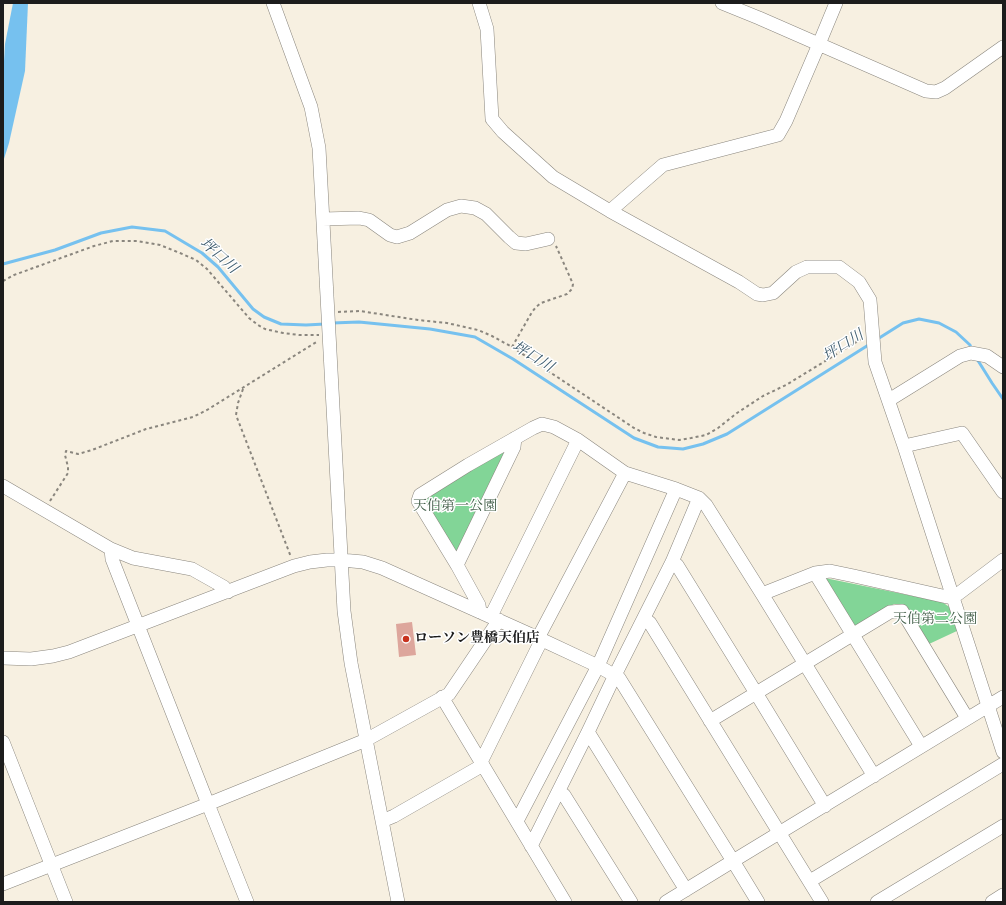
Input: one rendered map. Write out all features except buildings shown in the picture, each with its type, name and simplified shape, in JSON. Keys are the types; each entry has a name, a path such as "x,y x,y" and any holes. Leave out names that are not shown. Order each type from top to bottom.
{"street":[{"path":"273,3 311,107 319,148 344,611 351,663 398,902"},
{"path":"479,3 487,30 492,119 503,132 553,177 610,211 739,282 757,294 763,295 773,293 796,272 807,267 839,266 859,282 870,300 875,362 889,400 1003,752"},
{"path":"722,3 926,91 936,92 945,88 1003,47"},
{"path":"610,211 663,165 778,135 786,121 836,3"},
{"path":"323,219 359,218 369,220 390,235 397,237 410,233 447,210 461,206 475,208 486,214 516,243 526,244 548,240"},
{"path":"889,400 960,356 976,354 987,356 1003,367"},
{"path":"490,616 479,604 418,501 420,495 468,465 533,428 542,424 554,427 578,440 624,473 676,489 699,498 706,505 874,776"},
{"path":"904,446 962,433 1003,492"},
{"path":"457,565 514,447 515,438"},
{"path":"3,884 208,804 366,740 442,697 450,694 578,440"},
{"path":"382,821 394,816 482,764 540,638 624,473"},
{"path":"3,486 111,549 133,558 192,569 224,587 228,592"},
{"path":"517,821 598,666 676,489"},
{"path":"531,846 672,562 699,498"},
{"path":"111,549 112,559 247,902"},
{"path":"4,659 31,659 69,652 294,566 310,562 341,560 363,562 382,568 540,638 598,666 619,678 758,902"},
{"path":"762,594 815,573 830,571 947,597 958,594 1003,560"},
{"path":"672,562 677,565 825,806"},
{"path":"815,573 921,746"},
{"path":"710,721 890,612 902,611 967,718"},
{"path":"644,618 650,623 822,902"},
{"path":"442,697 565,902"},
{"path":"666,902 1003,697"},
{"path":"588,732 686,890"},
{"path":"3,742 66,902"},
{"path":"810,881 1003,764"},
{"path":"559,791 564,795 631,902"},
{"path":"877,902 1003,826"},
{"path":"992,902 1003,895"}],"path":[{"path":"512,347 536,307 541,303 567,294 572,289 573,284 556,245 548,240"},
{"path":"3,281 14,275 94,246 113,241 137,241 160,246 196,260 207,269 249,318 265,329 299,335 330,334"},
{"path":"329,314 360,311 447,323 478,330 512,347 634,428 656,437 679,440 706,435 763,396 873,339"},
{"path":"44,510 68,473 65,455 66,451 78,454 146,429 193,417 207,410 330,334"},
{"path":"243,388 236,415 294,566"}],"green space":[{"name":"天伯第一公園","path":"508,448 457,553 424,499"},
{"name":"天伯第二公園","path":"825,578 942,602 951,608 959,630 929,644 903,604 894,604 854,627"}],"water":[{"path":"13,3 28,3 25,71 9,143 3,162 3,78 5,44"}],"waterway":[{"name":"坪口川","path":"3,264 55,250 101,233 132,227 165,231 202,253 218,267 253,309 264,317 281,324 325,324"},
{"name":"坪口川","path":"876,340 903,323 919,319 939,323 956,332 970,345 972,350"},
{"name":"坪口川","path":"332,323 359,322 430,329 475,337 513,359 634,438 658,447 683,449 703,444 727,434 870,344"},
{"name":"坪口川","path":"977,359 1003,399"}],"place":[{"name":"ローソン豊橋天伯店","path":"406,639"}]}
